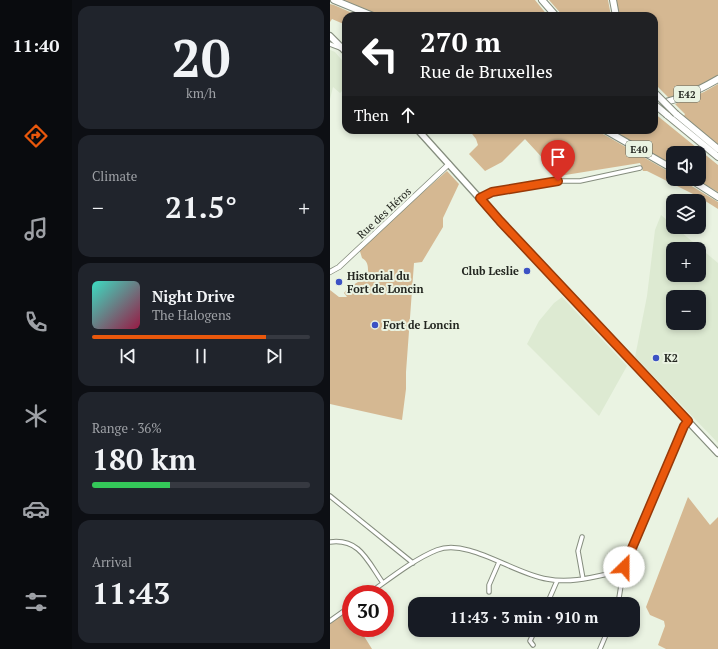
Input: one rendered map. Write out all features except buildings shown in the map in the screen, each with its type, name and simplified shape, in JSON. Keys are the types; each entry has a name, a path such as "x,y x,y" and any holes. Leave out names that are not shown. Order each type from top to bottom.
{"highway":[{"path":"334,0 363,12"},
{"path":"542,0 552,12"},
{"path":"613,0 615,12"},
{"name":"E42","path":"658,104 684,96 718,79"},
{"path":"658,96 676,114 718,149"},
{"path":"658,107 718,157"},
{"name":"E40","path":"612,134 666,165"},
{"path":"701,186 718,197"}],"main road":[{"path":"330,36 342,48"},
{"path":"422,134 500,221 718,453"}],"street":[{"path":"330,44 342,49"},
{"name":"Rue des Héros","path":"330,272 339,267 449,164"},
{"path":"480,198 492,192 558,181 580,181 640,168"},
{"path":"619,597 622,571 681,433 688,421"},
{"path":"330,496 413,563"},
{"path":"582,537 578,551 583,579"},
{"path":"330,542 339,541 354,545 383,583"},
{"path":"380,585 413,563 438,550 454,547 470,550 533,577 557,581 583,579 622,571"},
{"path":"489,592 489,585 499,562"},
{"path":"550,597 557,581"},
{"path":"330,621 342,612"},
{"path":"532,637 530,641 533,645"},
{"path":"600,649 605,637"}],"shaded area":[{"path":"343,0 535,0 545,12 372,12"},
{"path":"549,0 608,0 610,12 560,12"},
{"path":"616,0 718,0 718,76 689,91 669,98 658,87 658,12 618,12"},
{"path":"330,4 350,12 342,12 342,23 332,19 330,22"},
{"path":"330,50 335,52 342,60 342,91 340,93 333,87 330,99"},
{"path":"718,84 718,146 684,116 685,114 675,104 704,92"},
{"path":"658,116 695,146 666,146 666,162 618,134 658,134"},
{"path":"472,134 603,134 666,170 666,180 647,171 643,171 640,163 559,176 525,139 502,162 485,171 469,154 478,145"},
{"path":"706,155 718,165 718,192 706,185"},
{"path":"447,171 459,184 443,218 443,227 422,262 414,263 406,389 402,420 330,404 330,290 339,297 347,297 344,293 348,288 368,276 367,263 362,258 359,248"},
{"path":"677,186 692,186 705,194 693,194"},
{"path":"706,195 718,202 718,209 706,201"},
{"path":"661,215 666,219 666,234 683,234 693,242 666,242 666,282 706,282 706,253 718,263 718,443 635,357 647,296 655,230"},
{"path":"562,297 627,366 599,416 527,344 539,321 554,303"},
{"path":"688,497 710,525 718,517 718,649 666,649 658,645 665,626 664,621 650,615 646,607"},
{"path":"342,613 342,637 365,637 372,649 330,649 330,622"}],"place":[{"name":"Club Leslie","path":"527,271"},
{"name":"Historial du Fort de Loncin","path":"339,282"},
{"name":"Fort de Loncin","path":"375,325"},
{"name":"K2","path":"656,358"}],"route":[{"path":"558,181 492,192 480,198 635,366 688,421 684,426 624,567"}]}
